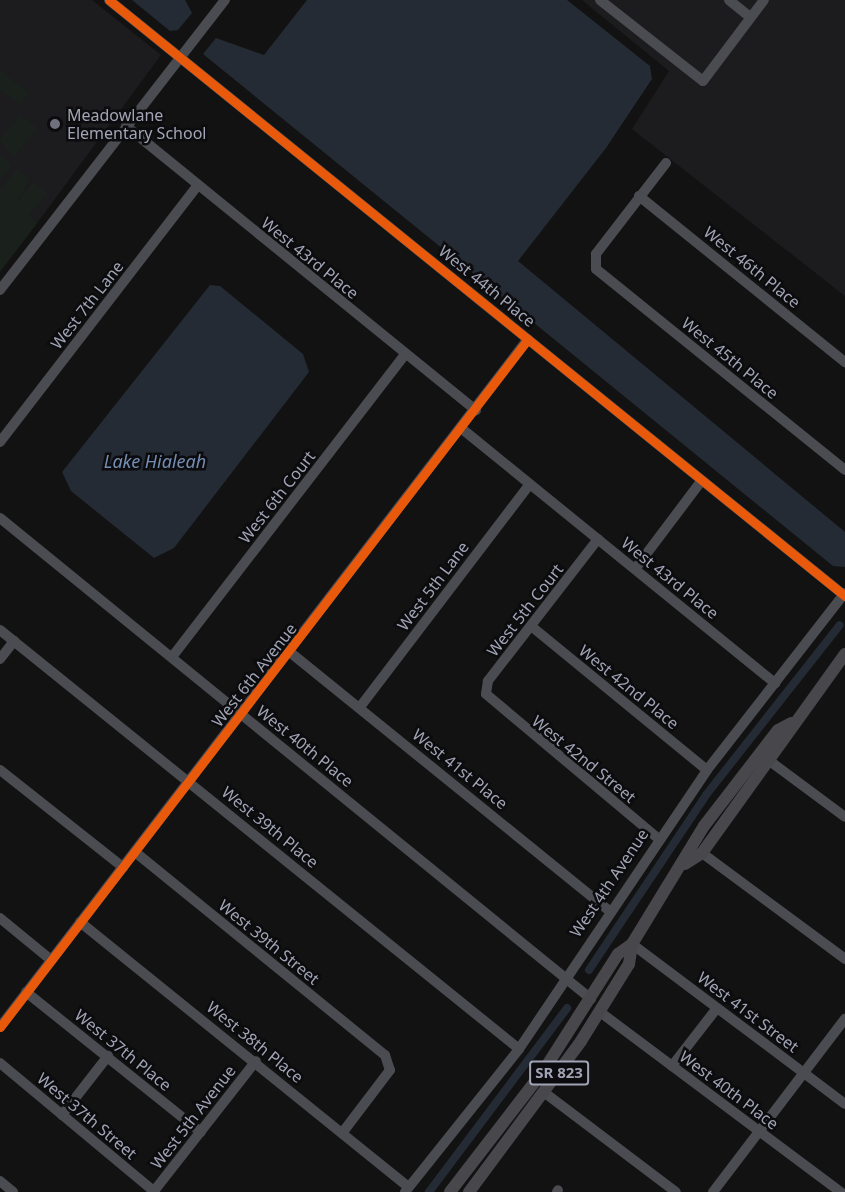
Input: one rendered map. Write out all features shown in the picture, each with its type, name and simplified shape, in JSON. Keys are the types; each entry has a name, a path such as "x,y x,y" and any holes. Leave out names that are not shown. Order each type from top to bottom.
{"main road":[{"name":"SR 823","path":"450,1192 591,999 618,954 632,944 685,864 704,826 778,730 791,723 840,670 845,654"},
{"name":"SR 823","path":"685,864 702,853 771,762 788,739 791,723"},
{"name":"SR 823","path":"469,1192 545,1093 600,1012 630,961 632,944"}],"street":[{"name":"West 44th Place","path":"109,0 845,594"},
{"path":"0,290 225,0"},
{"path":"600,0 703,81 764,0"},
{"path":"729,0 750,17"},
{"name":"West 43rd Place","path":"126,126 197,186 476,410"},
{"path":"639,196 666,163"},
{"name":"West 7th Lane","path":"0,442 197,186"},
{"name":"West 45th Place","path":"639,196 596,254 596,269 845,470"},
{"name":"West 46th Place","path":"639,196 845,362"},
{"name":"West 6th Avenue","path":"0,1027 241,713 291,653 528,339"},
{"name":"West 6th Court","path":"172,657 405,354"},
{"name":"West 43rd Place","path":"461,428 775,683"},
{"path":"635,569 702,480"},
{"name":"West 5th Lane","path":"360,706 530,484"},
{"name":"West 40th Place","path":"0,518 591,999"},
{"name":"West 5th Court","path":"491,702 488,681 598,539"},
{"name":"West 4th Avenue","path":"407,1190 519,1049 608,910 707,770 845,594"},
{"name":"West 42nd Place","path":"531,626 707,770"},
{"name":"West 39th Place","path":"0,630 190,781 519,1049"},
{"path":"0,659 14,641"},
{"name":"West 41st Place","path":"291,653 360,706 608,910"},
{"name":"West 42nd Street","path":"491,702 659,839"},
{"path":"771,762 845,817"},
{"path":"0,770 123,867"},
{"name":"West 39th Street","path":"135,852 385,1055 390,1070 343,1132"},
{"path":"702,853 845,959"},
{"path":"0,918 51,960"},
{"name":"West 38th Place","path":"80,922 343,1132 407,1190"},
{"name":"West 41st Street","path":"632,944 845,1104"},
{"name":"West 37th Place","path":"26,992 201,1132"},
{"path":"672,1066 717,1008"},
{"name":"West 40th Place","path":"600,1012 841,1192"},
{"path":"713,1192 845,1019"},
{"path":"62,1116 108,1056"},
{"name":"West 5th Avenue","path":"155,1192 256,1061"},
{"name":"West 37th Street","path":"0,1063 155,1192"},
{"path":"545,1093 676,1192"},
{"path":"0,1181 13,1192"}],"shaded area":[{"name":"Meadowlane Elementary School","path":"0,0 92,0 161,55 38,222 0,192"},
{"path":"582,0 845,0 845,296 632,129 669,71"},
{"path":"0,70 29,93 20,104 0,89"},
{"path":"20,115 37,128 14,157 0,140"},
{"path":"0,155 12,165 0,180"},
{"path":"17,169 30,180 15,204 34,182 47,193 29,215 38,222 0,272 0,190"}],"water":[{"path":"132,0 185,0 192,13 178,30 170,31"},
{"path":"307,0 567,0 650,66 652,79 606,148 518,261 845,532 845,567 833,566 203,54 216,38 264,55"},
{"name":"Lake Hialeah","path":"210,285 220,286 303,354 309,372 174,548 154,558 71,491 62,472"}],"waterway":[{"path":"589,970 706,795 840,625"},
{"path":"429,1192 567,1008"}],"cycle path":[{"path":"109,0 845,596"},
{"path":"0,1027 528,339"}],"place":[{"name":"Meadowlane Elementary School","path":"55,124"}]}
